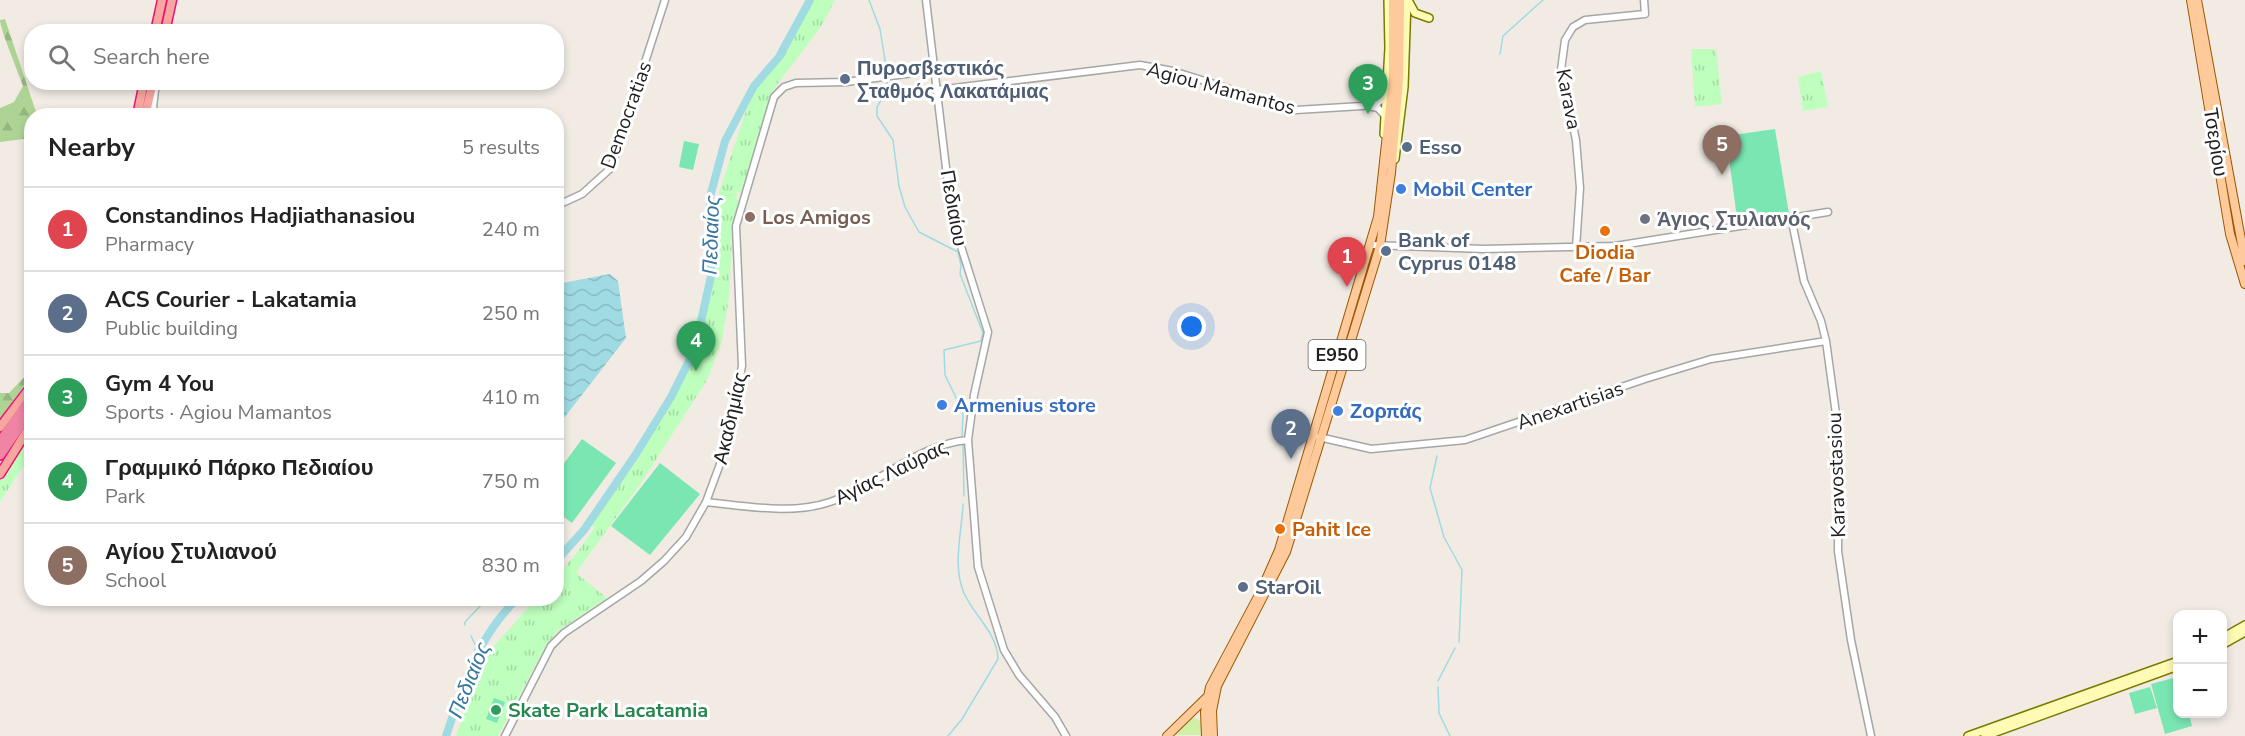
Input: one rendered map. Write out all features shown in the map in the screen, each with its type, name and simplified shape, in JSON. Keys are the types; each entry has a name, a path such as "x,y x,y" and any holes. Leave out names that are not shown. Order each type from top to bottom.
{"highway":[{"path":"167,24 172,0"},
{"path":"156,24 160,2"},
{"path":"139,108 142,90"},
{"path":"147,108 153,90"},
{"path":"0,427 24,396"},
{"path":"0,442 24,421"},
{"path":"0,455 24,421"},
{"path":"0,474 24,421"}],"main road":[{"name":"E950","path":"1384,178 1382,163 1387,95 1388,0"},
{"name":"E950","path":"1376,245 1393,79 1393,0"},
{"name":"E950","path":"1392,169 1400,62 1400,0"},
{"name":"E950","path":"1213,736 1207,697 1279,550 1376,245 1397,151 1404,87 1407,0"},
{"path":"1407,0 1415,13 1429,18"},
{"name":"Τσερίου","path":"2191,0 2230,234 2245,284"},
{"name":"Τσερίου","path":"2197,0 2245,261"},
{"name":"E950","path":"1206,736 1209,711 1221,677 1286,552 1317,436"},
{"path":"2227,636 2245,625"},
{"path":"2227,643 2245,632"},
{"path":"1968,736 2173,663"},
{"path":"1985,736 2173,668"},
{"path":"1167,736 1207,697"},
{"path":"1186,716 1209,711"}],"street":[{"name":"Democratias","path":"564,202 582,194 611,168 665,0"},
{"name":"Πεδιαίου","path":"926,0 952,218 988,332 964,440 977,560 996,628 1014,668 1050,710 1066,736"},
{"name":"Karava","path":"1576,248 1580,188 1576,140 1561,70 1564,40 1573,27 1586,20 1645,14 1644,0"},
{"name":"Agiou Mamantos","path":"938,90 1140,65 1173,71 1284,108 1311,110 1362,106 1379,102 1387,95"},
{"name":"Ακαδημίας","path":"505,736 551,646 564,633 641,581 664,561 686,537 706,502 727,444 742,366 736,226 774,97 784,87 796,83 828,83 935,70"},
{"path":"153,108 154,90"},
{"name":"Agiou Mamantos","path":"1362,106 1378,108 1385,116"},
{"path":"1376,245 1484,249 1576,248 1673,238 1791,217 1828,213"},
{"name":"Karavostasiou","path":"1791,217 1804,281 1821,321 1826,341 1839,436 1838,551 1851,640 1871,736"},
{"name":"Anexartisias","path":"1317,436 1371,449 1465,440 1711,359 1826,341"},
{"name":"Αγίας Λαύρας","path":"706,502 792,509 819,505 855,491 946,443 964,440"}],"green space":[{"path":"805,0 835,0 822,25 773,90 755,160 742,194 738,191 736,199 741,201 733,223 729,297 722,340 707,380 641,483 576,573 607,598 558,631 547,644 498,736 456,736 484,657 530,606 564,606 564,567 595,527 591,525 674,396 712,266 717,199 744,116 756,88 778,58"},
{"path":"5,19 24,76 24,90 29,90 35,108 24,108 24,139 0,142 0,108 14,102 23,86 0,20"},
{"path":"1691,49 1716,49 1722,104 1695,107"},
{"path":"1821,71 1828,107 1803,111 1798,77"},
{"path":"1775,129 1790,220 1737,218 1726,136"},
{"path":"684,141 699,144 693,170 679,167"},
{"path":"24,377 24,386 0,419 0,393 9,393"},
{"path":"582,439 616,463 572,523 564,517 564,463"},
{"path":"24,440 24,465 0,502 0,480"},
{"path":"660,463 700,494 650,555 611,526"},
{"path":"2173,678 2173,718 2190,718 2192,726 2165,734 2151,684"},
{"path":"2150,687 2157,708 2135,714 2129,693"},
{"name":"Skate Park Lacatamia","path":"494,698 505,702 497,723 486,719"},
{"path":"1188,718 1196,718 1201,722 1201,735 1172,735"}],"water":[{"path":"610,274 618,281 626,338 564,418 564,283"}],"waterway":[{"name":"Πεδιαίος","path":"564,552 584,530 636,454 671,397 695,349 711,276 710,197 725,141 754,86 779,57 810,0"},
{"path":"869,0 880,29 887,73"},
{"path":"1500,54 1503,36 1543,0"},
{"path":"888,78 885,94 877,107 877,116 893,140 899,186 905,207 919,232 958,252 961,265 960,274 983,333 981,341 944,350 945,375 963,412 962,438"},
{"path":"963,443 964,496"},
{"path":"1437,456 1430,488 1444,537 1462,570 1459,642"},
{"path":"948,736 962,719 998,659 994,641 968,601 960,583 958,560 963,504"},
{"path":"465,625 465,622 480,606"},
{"name":"Πεδιαίος","path":"446,736 473,662 492,628 511,606"},
{"name":"Πεδιαίος","path":"466,677 476,646 471,636"},
{"path":"1438,681 1455,648"},
{"path":"1438,687 1439,713 1450,736"}],"place":[{"name":"Πυροσβεστικός Σταθμός Λακατάμιας","path":"845,79"},
{"name":"Gym 4 You","path":"1368,114"},
{"name":"Esso","path":"1407,147"},
{"name":"Αγίου Στυλιανού","path":"1722,175"},
{"name":"Mobil Center","path":"1401,189"},
{"name":"Los Amigos","path":"750,217"},
{"name":"Άγιος Στυλιανός","path":"1645,219"},
{"name":"Diodia Cafe / Bar","path":"1605,231"},
{"name":"Bank of Cyprus 0148","path":"1386,251"},
{"name":"Constandinos Hadjiathanasiou","path":"1347,287"},
{"name":"Γραμμικό Πάρκο Πεδιαίου","path":"696,371"},
{"name":"Armenius store","path":"942,405"},
{"name":"Ζορπάς","path":"1338,411"},
{"name":"ACS Courier - Lakatamia","path":"1291,459"},
{"name":"Pahit Ice","path":"1280,529"},
{"name":"StarOil","path":"1243,587"},
{"name":"Skate Park Lacatamia","path":"496,710"}]}
